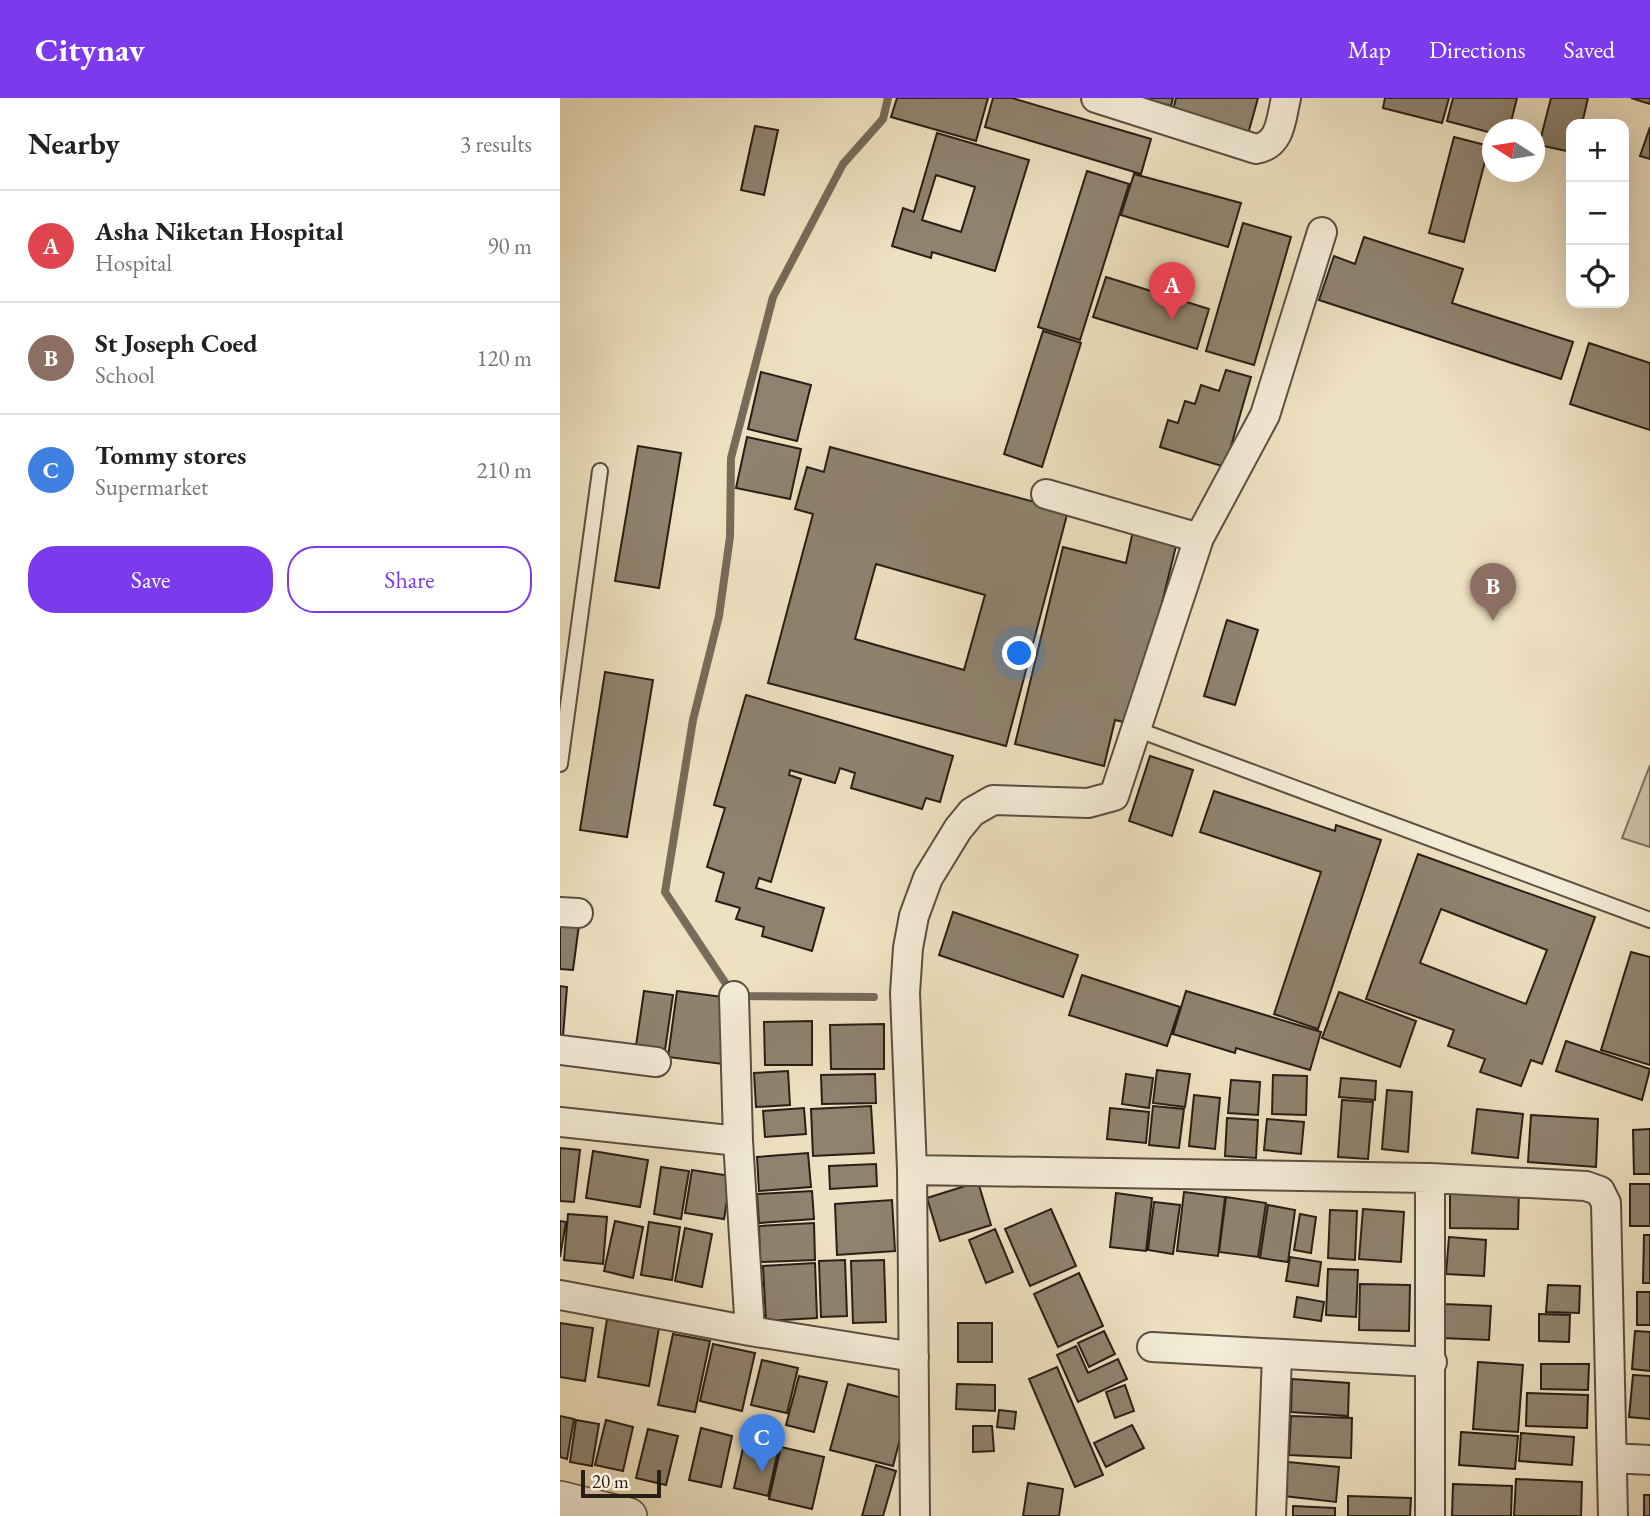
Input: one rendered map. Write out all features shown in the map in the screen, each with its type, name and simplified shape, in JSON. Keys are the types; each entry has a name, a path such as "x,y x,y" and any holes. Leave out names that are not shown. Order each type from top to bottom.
{"street":[{"path":"1096,98 1256,149 1268,147 1276,138 1286,98"},
{"path":"915,1516 912,1170 905,993 908,948 914,916 928,878 958,829 972,812 993,800 1088,803 1114,796 1199,538 1265,415 1322,232"},
{"path":"1046,494 1199,538"},
{"path":"734,996 738,1141 750,1331"},
{"path":"560,1050 656,1062"},
{"path":"560,1122 738,1141"},
{"path":"912,1170 1430,1178 1586,1186 1600,1191 1606,1203 1613,1516"},
{"path":"1430,1178 1430,1516"},
{"path":"560,1295 750,1331 914,1357"},
{"path":"1152,1348 1432,1362"},
{"path":"1271,1516 1277,1355"},
{"path":"1612,1458 1650,1460"},
{"path":"560,1499 629,1516"}],"lane":[{"path":"560,764 600,471"},
{"path":"1136,729 1650,920"}],"shaded area":[{"path":"1650,765 1650,847 1622,838"}],"building":[{"path":"897,98 988,98 976,141 891,117"},
{"path":"993,98 1012,98 1151,139 1141,174 985,127"},
{"path":"1141,98 1173,98 1171,106"},
{"path":"1176,98 1258,98 1248,134 1172,114"},
{"path":"1385,98 1449,98 1442,123 1383,108"},
{"path":"1453,98 1517,98 1512,119 1482,119 1482,130 1447,121"},
{"path":"1551,98 1588,98 1583,119 1566,119 1566,151 1545,146 1545,122"},
{"path":"1631,98 1650,98 1650,104"},
{"path":"755,126 778,130 764,195 741,190"},
{"path":"1650,127 1650,159 1640,156"},
{"path":"937,133 1029,160 995,271 932,252 931,258 892,246 903,208 914,212","holes":["936,175 975,187 961,232 922,220"]},
{"path":"1454,137 1482,144 1482,173 1464,242 1429,233"},
{"path":"1087,171 1129,184 1080,340 1038,327"},
{"path":"1134,174 1241,203 1228,247 1121,215"},
{"path":"1243,223 1291,237 1254,365 1206,351"},
{"path":"1364,237 1463,269 1452,303 1573,342 1561,379 1319,300 1334,256 1355,264"},
{"path":"1106,277 1209,309 1197,349 1093,317"},
{"path":"1043,331 1081,343 1042,467 1004,454"},
{"path":"1589,343 1650,363 1650,430 1570,404"},
{"path":"1226,370 1251,377 1225,467 1160,447 1168,420 1178,423 1185,401 1195,404 1201,385 1219,391"},
{"path":"761,372 811,385 797,441 748,429"},
{"path":"747,437 801,449 790,499 736,488"},
{"path":"638,446 681,453 659,588 615,581"},
{"path":"830,447 1068,511 1006,746 768,683 813,514 795,509 807,467 824,472","holes":["876,564 985,595 964,670 855,639"]},
{"path":"1133,531 1177,542 1132,724 1115,720 1104,766 1015,744 1063,547 1126,563"},
{"path":"1227,620 1258,630 1235,705 1204,696"},
{"path":"605,672 653,680 627,837 580,830"},
{"path":"746,695 953,756 940,802 926,798 922,809 851,788 855,773 840,768 835,783 790,770 789,775 801,779 771,882 759,878 756,888 824,908 812,951 762,936 764,927 736,919 740,908 716,901 724,873 707,867 725,808 714,805"},
{"path":"1150,756 1193,770 1172,836 1129,821"},
{"path":"1214,791 1335,831 1336,825 1381,840 1318,1029 1274,1014 1321,872 1200,832"},
{"path":"1418,854 1595,917 1542,1064 1531,1060 1521,1086 1480,1072 1485,1059 1448,1046 1454,1030 1366,999","holes":["1441,909 1547,950 1526,1004 1420,963"]},
{"path":"953,912 1078,955 1063,997 939,955"},
{"path":"560,923 579,925 573,970 560,969"},
{"path":"1631,952 1650,957 1650,1065 1601,1050"},
{"path":"1082,975 1180,1007 1167,1046 1069,1015"},
{"path":"560,986 567,987 563,1036 560,1035"},
{"path":"644,991 673,995 665,1050 636,1046"},
{"path":"677,991 731,998 722,1064 668,1057"},
{"path":"1186,991 1321,1032 1310,1070 1236,1048 1235,1053 1173,1034"},
{"path":"1339,992 1416,1021 1400,1067 1322,1038"},
{"path":"812,1021 812,1065 765,1065 764,1022"},
{"path":"884,1024 884,1069 831,1069 830,1025"},
{"path":"1566,1041 1650,1069 1642,1100 1556,1071"},
{"path":"1157,1070 1190,1074 1185,1107 1153,1103"},
{"path":"788,1071 790,1105 756,1107 754,1073"},
{"path":"875,1074 876,1103 822,1104 821,1075"},
{"path":"1126,1074 1153,1078 1149,1108 1122,1104"},
{"path":"1273,1075 1307,1076 1306,1115 1272,1114"},
{"path":"1341,1078 1376,1081 1375,1100 1339,1097"},
{"path":"1231,1080 1260,1082 1258,1115 1228,1113"},
{"path":"1387,1090 1412,1092 1408,1152 1382,1149"},
{"path":"1194,1095 1220,1098 1215,1149 1189,1146"},
{"path":"1342,1100 1373,1102 1368,1159 1338,1157"},
{"path":"871,1106 874,1153 813,1156 811,1109"},
{"path":"1153,1106 1184,1109 1179,1148 1149,1145"},
{"path":"804,1108 806,1134 765,1137 763,1111"},
{"path":"1110,1108 1149,1112 1146,1143 1107,1139"},
{"path":"1477,1109 1523,1114 1518,1158 1472,1153"},
{"path":"1531,1115 1598,1119 1596,1167 1528,1162"},
{"path":"1227,1118 1258,1120 1256,1158 1225,1156"},
{"path":"1267,1119 1304,1122 1301,1154 1264,1150"},
{"path":"1650,1129 1650,1174 1634,1174 1633,1130"},
{"path":"560,1148 580,1150 574,1202 560,1201"},
{"path":"593,1151 648,1160 640,1207 586,1198"},
{"path":"808,1153 811,1187 759,1191 757,1157"},
{"path":"876,1164 877,1186 830,1189 829,1166"},
{"path":"661,1167 689,1171 681,1219 654,1214"},
{"path":"692,1170 731,1176 724,1219 685,1213"},
{"path":"978,1182 991,1225 940,1241 927,1198"},
{"path":"1630,1184 1650,1184 1650,1226 1630,1226"},
{"path":"1450,1188 1519,1188 1518,1229 1450,1228"},
{"path":"812,1191 814,1219 759,1223 757,1194"},
{"path":"1184,1192 1225,1197 1218,1256 1177,1251"},
{"path":"1116,1193 1152,1198 1146,1251 1110,1247"},
{"path":"1226,1197 1266,1203 1258,1257 1219,1252"},
{"path":"892,1200 895,1251 837,1255 835,1204"},
{"path":"1154,1202 1180,1205 1173,1254 1148,1250"},
{"path":"1268,1205 1295,1210 1288,1262 1260,1258"},
{"path":"1051,1209 1076,1266 1030,1286 1005,1229"},
{"path":"1363,1209 1404,1212 1401,1262 1359,1259"},
{"path":"1330,1210 1357,1211 1355,1260 1328,1258"},
{"path":"568,1214 607,1217 603,1264 564,1260"},
{"path":"1300,1214 1316,1217 1311,1253 1294,1250"},
{"path":"560,1221 566,1222 560,1257"},
{"path":"615,1221 643,1227 633,1278 604,1271"},
{"path":"649,1222 680,1227 672,1280 641,1275"},
{"path":"814,1223 815,1260 760,1262 759,1226"},
{"path":"685,1228 712,1234 702,1287 675,1281"},
{"path":"995,1229 1013,1272 986,1283 969,1240"},
{"path":"1644,1235 1650,1235 1650,1283 1643,1283"},
{"path":"1449,1237 1486,1240 1484,1276 1446,1274"},
{"path":"1290,1257 1321,1262 1318,1286 1286,1281"},
{"path":"845,1260 847,1316 821,1317 819,1261"},
{"path":"884,1260 886,1322 853,1323 851,1261"},
{"path":"815,1263 817,1318 766,1321 763,1266"},
{"path":"1328,1269 1358,1270 1356,1317 1326,1315"},
{"path":"1079,1273 1103,1326 1058,1347 1034,1294"},
{"path":"1360,1284 1410,1285 1409,1331 1359,1330"},
{"path":"1548,1285 1580,1286 1579,1313 1546,1312"},
{"path":"1637,1292 1650,1292 1650,1325 1637,1325"},
{"path":"1297,1297 1324,1302 1321,1321 1294,1317"},
{"path":"1443,1304 1491,1306 1489,1340 1441,1338"},
{"path":"1539,1314 1570,1315 1569,1342 1539,1341"},
{"path":"607,1319 659,1328 649,1386 598,1377"},
{"path":"560,1323 593,1328 585,1381 560,1377"},
{"path":"958,1323 992,1323 992,1362 958,1362"},
{"path":"1104,1331 1115,1354 1089,1367 1078,1343"},
{"path":"1635,1331 1650,1332 1650,1371 1632,1369"},
{"path":"673,1334 710,1341 695,1412 658,1405"},
{"path":"713,1344 755,1353 742,1411 700,1401"},
{"path":"1076,1346 1088,1373 1118,1359 1127,1379 1078,1402 1057,1355"},
{"path":"762,1360 798,1368 787,1413 751,1405"},
{"path":"1478,1362 1523,1365 1518,1432 1473,1429"},
{"path":"1541,1364 1589,1364 1588,1390 1541,1389"},
{"path":"1057,1367 1103,1475 1075,1487 1029,1379"},
{"path":"1633,1375 1650,1376 1650,1419 1629,1417"},
{"path":"799,1376 827,1382 814,1432 786,1425"},
{"path":"1292,1379 1349,1383 1348,1416 1291,1412"},
{"path":"848,1384 910,1400 893,1466 830,1450"},
{"path":"957,1384 995,1385 995,1411 956,1409"},
{"path":"1125,1385 1134,1411 1115,1418 1106,1392"},
{"path":"1527,1393 1588,1395 1587,1428 1526,1426"},
{"path":"999,1410 1016,1412 1014,1429 997,1427"},
{"path":"560,1416 574,1419 567,1459 560,1457"},
{"path":"1291,1416 1352,1418 1351,1458 1289,1455"},
{"path":"576,1420 599,1424 592,1466 570,1462"},
{"path":"606,1420 633,1427 623,1471 595,1465"},
{"path":"1132,1425 1144,1448 1106,1467 1094,1443"},
{"path":"973,1426 992,1426 994,1451 973,1452"},
{"path":"701,1428 732,1436 721,1487 689,1480"},
{"path":"648,1429 678,1436 666,1485 636,1478"},
{"path":"1461,1432 1518,1436 1515,1469 1459,1465"},
{"path":"1521,1433 1574,1437 1572,1465 1519,1461"},
{"path":"744,1444 778,1451 768,1496 734,1488"},
{"path":"781,1447 824,1457 812,1509 769,1499"},
{"path":"1288,1462 1339,1467 1336,1502 1284,1496"},
{"path":"876,1465 896,1471 883,1516 862,1516"},
{"path":"1516,1479 1582,1482 1581,1516 1514,1516"},
{"path":"1028,1483 1063,1489 1059,1516 1023,1516"},
{"path":"1453,1484 1512,1486 1511,1516 1452,1516"},
{"path":"1644,1495 1650,1495 1650,1516 1644,1516"},
{"path":"1348,1496 1411,1498 1410,1516 1348,1516"},
{"path":"1293,1506 1335,1508 1335,1516 1293,1516"}],"waterway":[{"path":"874,997 734,996 665,892 693,720 719,616 730,537 731,458 773,297 843,164 883,119 888,98"}],"place":[{"name":"Asha Niketan Hospital","path":"1172,320"},
{"name":"St Joseph Coed","path":"1493,621"},
{"name":"Tommy stores","path":"762,1472"}]}
